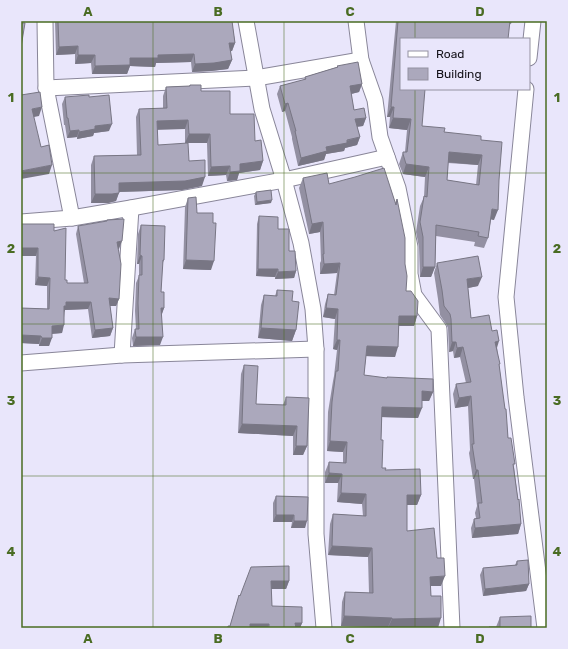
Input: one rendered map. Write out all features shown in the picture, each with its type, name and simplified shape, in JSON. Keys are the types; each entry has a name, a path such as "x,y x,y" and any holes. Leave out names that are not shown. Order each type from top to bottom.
{"street":[{"path":"45,21 46,88 72,218"},
{"path":"246,21 262,109 284,180 301,243 314,309 316,349 316,534 324,628"},
{"path":"356,21 362,60 375,100 380,137 398,188 410,247 410,274 414,295 439,329 452,628"},
{"path":"530,49 533,21"},
{"path":"46,88 256,78 362,60"},
{"path":"526,90 506,297 516,397 544,628"},
{"path":"21,222 72,218 131,208 284,180 387,157"},
{"path":"122,355 131,208"},
{"path":"21,362 122,355 316,349"}],"building":[{"path":"58,21 232,21 235,43 229,43 232,60 214,63 195,64 194,54 158,55 158,58 130,58 130,65 95,66 95,55 78,55 78,46 59,47"},
{"path":"398,21 510,21 508,38 400,38 400,90 425,90 422,126 445,128 444,132 481,136 481,140 502,142 498,210 492,209 488,238 478,236 479,232 436,225 435,267 423,267 423,237 420,222 424,196 427,197 429,167 406,164 403,152 407,152 411,119 393,118 394,107 391,107","holes":["449,152 482,155 479,185 447,180"]},
{"path":"21,23 25,23 21,47"},
{"path":"358,62 362,84 350,86 354,110 364,108 366,118 355,119 360,137 347,140 347,143 326,147 327,151 301,158 296,131 288,103 285,104 280,86 306,79 305,77 338,67 337,66"},
{"path":"201,85 201,91 230,91 230,114 254,114 255,141 261,140 263,161 240,164 240,171 230,172 230,166 211,167 210,134 189,134 188,120 157,121 158,145 188,143 189,161 205,160 205,177 185,181 119,183 119,193 95,194 94,156 141,155 139,109 167,108 166,87"},
{"path":"40,92 42,107 32,109 41,147 49,145 52,165 21,171 21,95"},
{"path":"89,95 89,97 109,95 112,124 95,126 95,129 79,132 79,130 70,131 65,97"},
{"path":"384,168 396,205 397,199 405,238 405,264 407,276 406,291 411,291 418,301 417,316 399,316 398,347 367,346 364,375 387,378 433,379 433,392 422,391 422,408 382,407 381,440 383,440 382,468 386,468 385,470 420,469 421,495 407,495 407,531 434,528 437,558 444,558 445,576 430,577 431,596 441,596 441,618 392,619 344,616 345,592 373,593 372,548 332,546 333,514 366,516 366,494 341,493 342,474 329,473 329,462 346,463 347,442 330,441 332,402 336,371 338,371 340,340 337,340 338,309 326,308 328,294 336,295 340,263 324,264 323,222 312,224 303,178 327,173 329,184"},
{"path":"271,190 272,200 257,202 256,192"},
{"path":"196,197 197,213 213,213 213,223 216,223 214,261 186,260 188,198"},
{"path":"259,216 278,217 278,229 289,229 289,251 295,251 296,271 278,272 278,269 258,269"},
{"path":"124,219 122,241 117,242 121,264 119,299 109,298 113,328 95,330 91,302 66,302 66,306 64,306 64,325 52,326 52,338 21,335 21,308 49,309 50,278 38,277 38,248 21,248 21,224 54,224 54,231 66,228 65,280 67,280 67,283 88,283 78,226 107,220"},
{"path":"141,225 165,226 161,292 164,292 164,308 161,308 163,337 136,337 135,329 139,329 139,275 142,275 142,256 140,255"},
{"path":"478,256 482,277 467,279 471,318 489,315 492,331 497,330 499,341 495,342 500,364 508,438 511,438 515,464 513,464 518,500 519,499 521,524 475,528 474,519 480,518 478,503 482,503 478,470 476,470 472,444 474,444 471,396 459,398 456,384 471,382 463,347 457,348 456,342 452,342 451,319 450,314 444,306 437,263"},
{"path":"277,290 293,291 292,301 299,302 296,330 261,328 264,295 277,296"},
{"path":"244,365 258,366 256,404 286,405 286,397 309,398 307,446 296,446 297,426 242,424"},
{"path":"276,496 308,497 307,521 294,521 294,515 276,515"},
{"path":"528,560 529,584 485,589 483,568 517,565 517,561"},
{"path":"289,566 289,581 271,581 272,606 302,607 302,623 295,623 296,628 269,628 269,624 250,624 250,628 228,628 228,626 230,626 239,595 240,596 251,567"},
{"path":"531,616 531,628 489,628 500,627 500,617"}]}
